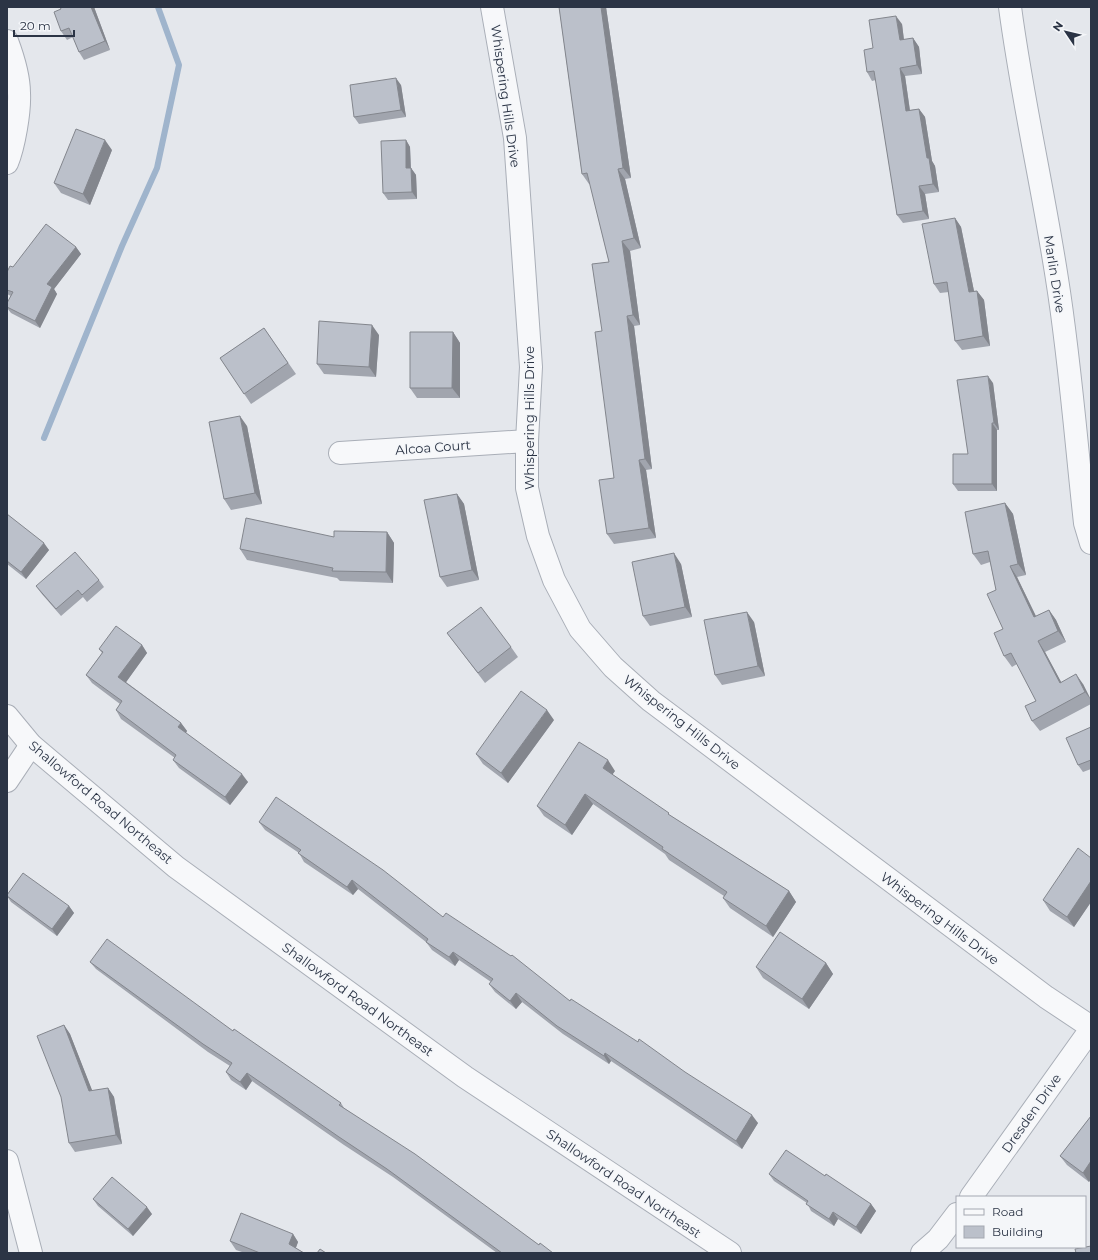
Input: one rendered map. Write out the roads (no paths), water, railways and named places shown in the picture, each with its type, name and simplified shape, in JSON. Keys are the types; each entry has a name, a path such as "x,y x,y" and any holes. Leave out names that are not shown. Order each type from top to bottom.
{"street":[{"name":"Whispering Hills Drive","path":"492,7 515,138 531,367 527,441 527,488 538,536 552,573 580,629 612,667 651,701 1046,997 1091,1028"},
{"name":"Marlin Drive","path":"1010,7 1034,153 1057,278 1070,372 1085,523 1091,543"},
{"path":"7,41 12,55 19,93 13,150 7,163"},
{"name":"Alcoa Court","path":"340,453 527,441"},
{"name":"Shallowford Road Northeast","path":"7,716 31,745 176,867 452,1068 730,1253"},
{"path":"7,781 31,745"},
{"name":"Dresden Drive","path":"972,1196 1091,1028"},
{"path":"7,1161 31,1253"},
{"path":"922,1253 938,1239 956,1215"}],"waterway":[{"path":"44,438 122,246 157,168 179,65 158,7"}]}
